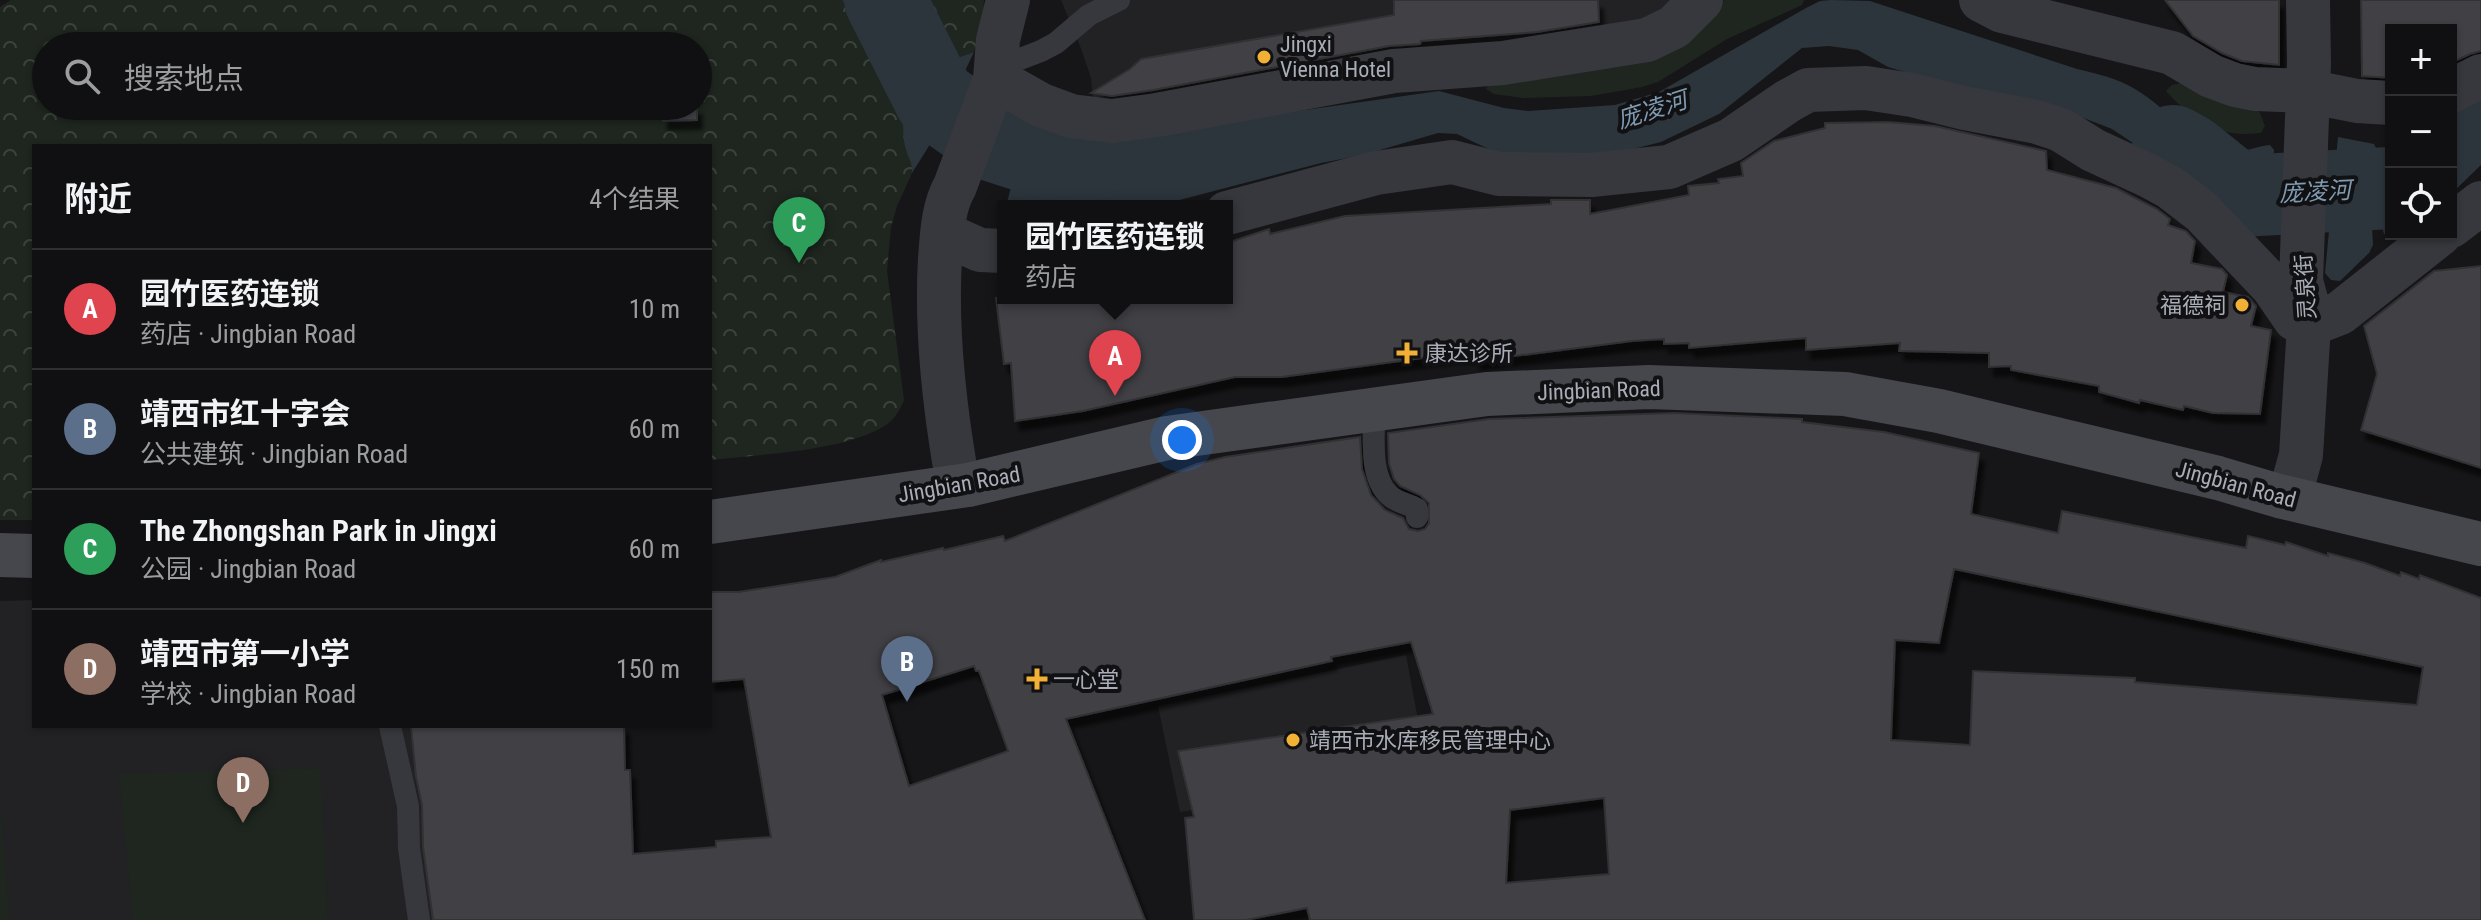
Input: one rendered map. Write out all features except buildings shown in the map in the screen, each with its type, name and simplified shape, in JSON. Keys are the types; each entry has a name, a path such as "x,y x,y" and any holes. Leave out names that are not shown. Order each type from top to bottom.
{"main road":[{"name":"Jingbian Road","path":"712,496 1013,453 1143,425 1330,399 1482,379 1649,369 1876,382 2233,456 2295,477 2481,517"},
{"name":"Jingbian Road","path":"712,522 968,485 1167,438 1487,394 1649,387 1845,394 1939,411 2481,544"},
{"path":"0,555 32,556"},
{"path":"0,575 32,576"}],"street":[{"path":"954,461 939,332 942,233 947,199 955,186 994,78 998,40 1008,0"},
{"path":"994,78 1041,105 1071,116 1112,121 1394,71 1503,63 1647,40 1674,27 1701,0"},
{"path":"1981,0 2002,11 2172,53 2211,76 2307,108 2357,101 2385,103"},
{"name":"灵泉街","path":"2295,477 2301,455 2309,325 2301,281 2308,0"},
{"path":"2457,89 2481,76"},
{"path":"1233,211 1376,173 1452,162 1499,174 1591,175 1669,167 1731,140 1808,90 1866,88 2037,122 2061,130 2093,150 2149,176 2171,188 2202,212 2273,287 2295,319 2309,325 2340,313 2432,240"},
{"path":"2457,221 2481,203"},
{"path":"942,233 980,250 997,251"}],"lane":[{"path":"994,78 1020,59 1056,43 1089,15 1119,0"},
{"path":"1374,409 1376,469 1383,487 1391,497 1417,509 1417,517"},
{"path":"390,728 408,806 409,848 419,920"}],"shaded area":[{"name":"Jingxi Vienna Hotel","path":"1061,0 1684,0 1669,21 1112,114 1093,99 1091,78"},
{"path":"32,600 32,728 481,728 492,920 0,920 0,601"},
{"name":"靖西市水库移民管理中心","path":"1406,655 1428,774 1180,812 1158,706"}],"green space":[{"path":"11,0 842,0 897,83 904,117 905,149 912,159 912,173 891,227 887,271 904,400 898,413 881,428 843,442 798,451 712,460 712,144 32,144 32,520 0,520 0,7"},
{"path":"913,0 984,0 974,52 957,58 943,51"},
{"path":"1725,0 1804,0 1802,5 1727,39 1658,82 1642,87 1591,96 1523,98 1494,94 1486,89 1492,80"},
{"path":"2185,82 2251,104 2260,113 2265,126 2261,133 2228,132 2192,114 2166,91 2172,85"},
{"path":"320,768 328,920 133,920 119,774"},
{"path":"0,803 10,920 0,920"}],"water":[{"path":"842,0 913,0 943,51 957,58 974,52 929,146 912,173 898,89 877,49"},
{"path":"1820,1 1870,1 2114,79 2147,97 2194,133 2221,146 2248,150 2270,145 2274,150 2267,223 2263,228 2253,230 2112,129 2045,103 1936,81 1888,67 1858,50 1829,46 1802,48 1719,114 1661,142 1625,151 1582,159 1497,153 1457,134 1438,133 1363,155 1180,200 1008,200 1018,161 1032,143 1047,137 1071,140 1121,136 1439,91 1528,111 1615,105 1659,92"},
{"path":"2481,93 2481,165 2457,188 2457,168 2457,111"},
{"path":"2338,137 2374,144 2377,150 2373,245 2369,253 2340,281 2331,280 2325,273"},
{"path":"2385,153 2385,234 2381,222"}],"waterway":[{"path":"885,0 935,99 994,141 1047,158 1138,148"},
{"name":"庞凌河","path":"2173,146 2240,196 2385,188"}],"place":[{"name":"Jingxi Vienna Hotel","path":"1264,57"},
{"name":"The Zhongshan Park in Jingxi","path":"799,263"},
{"name":"福德祠","path":"2242,305"},
{"name":"康达诊所","path":"1407,353"},
{"name":"园竹医药连锁","path":"1115,396"},
{"name":"一心堂","path":"1037,679"},
{"name":"靖西市红十字会","path":"907,702"},
{"name":"靖西市水库移民管理中心","path":"1293,740"},
{"name":"靖西市第一小学","path":"243,823"}]}
